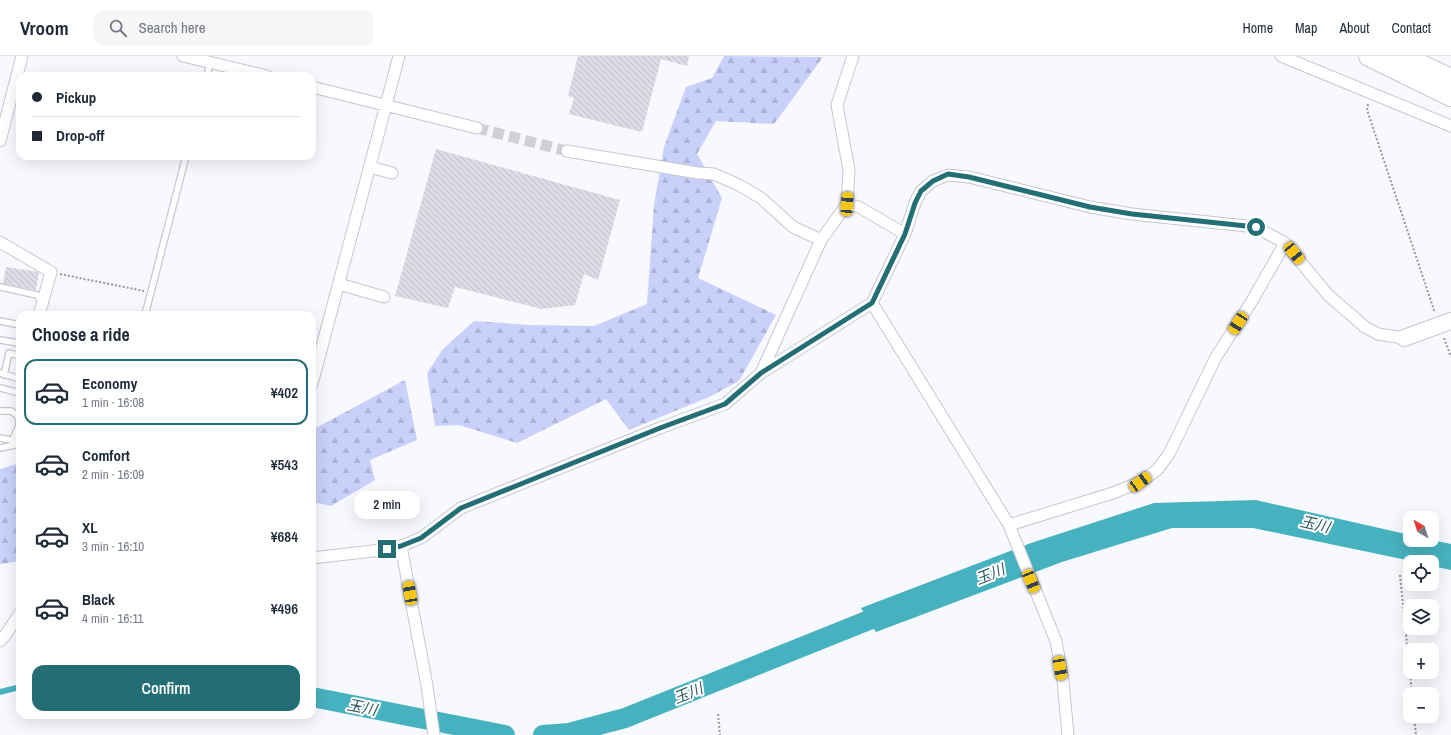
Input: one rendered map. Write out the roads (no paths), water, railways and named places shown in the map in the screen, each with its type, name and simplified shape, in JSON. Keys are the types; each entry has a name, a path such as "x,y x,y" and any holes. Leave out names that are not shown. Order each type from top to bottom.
{"highway":[{"path":"1369,56 1451,96"},
{"path":"1402,56 1451,79"}],"street":[{"path":"18,72 22,56"},
{"path":"187,56 251,72"},
{"path":"316,369 399,56"},
{"path":"761,373 822,240 847,204 849,170 837,105 853,56"},
{"path":"1281,56 1451,126"},
{"path":"0,140 16,79"},
{"path":"316,88 477,128"},
{"path":"567,151 698,173 714,174 761,198 793,227 822,240"},
{"path":"370,167 392,173"},
{"path":"316,558 401,546 421,538 461,508 660,428 725,404 761,373 872,303 905,234 915,203 921,191 933,181 948,174 969,177 1090,207 1132,214 1256,227 1285,243 1328,295 1365,327 1378,334 1404,338 1445,323"},
{"path":"847,204 859,207 905,234"},
{"path":"0,242 51,272 40,311"},
{"path":"1009,525 1113,493 1140,482 1157,470 1169,454 1216,356 1252,301 1285,243"},
{"path":"339,284 384,297"},
{"path":"872,303 1009,525 1056,641 1063,681 1068,735"},
{"path":"401,546 427,686 434,735"},
{"path":"0,641 16,619"}],"lane":[{"path":"208,72 210,62"},
{"path":"146,311 185,160"},
{"path":"0,287 36,295 43,303"},
{"path":"0,320 16,324"},
{"path":"0,340 16,343"},
{"path":"16,355 9,353 2,374 16,378"},
{"path":"0,388 16,392"},
{"path":"0,411 11,411 16,415"},
{"path":"12,441 16,431"},
{"path":"0,438 16,442"},
{"path":"0,448 16,444"}],"water":[{"path":"1256,500 1403,533 1403,547 1439,547 1439,541 1451,544 1451,570 1439,567 1439,555 1403,555 1403,559 1253,528 1172,528 1062,562 876,632 861,608 1031,543 1154,503"},
{"path":"16,685 16,691 0,695 0,689"}],"waterway":[{"name":"玉川","path":"543,735 569,733 625,718 894,610"},
{"name":"玉川","path":"316,698 505,735"}],"tunnel":[{"path":"477,128 567,151"}]}
